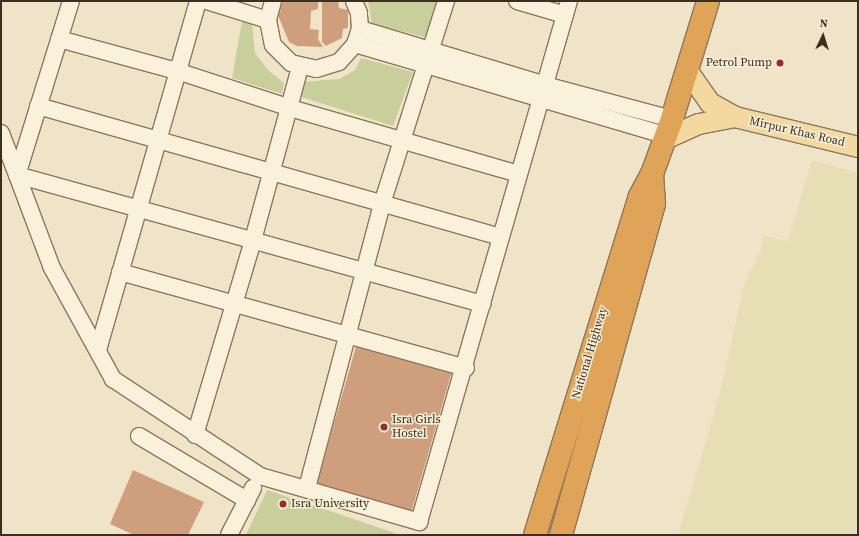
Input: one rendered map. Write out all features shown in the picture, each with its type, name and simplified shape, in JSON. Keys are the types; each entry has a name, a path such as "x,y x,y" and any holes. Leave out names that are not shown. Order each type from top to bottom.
{"highway":[{"name":"National Highway","path":"535,535 639,198 652,174 668,131 708,1"},
{"name":"National Highway","path":"561,535 654,204 652,174"}],"main road":[{"path":"687,70 710,103 735,117"},
{"path":"668,131 735,117"},
{"name":"Mirpur Khas Road","path":"735,117 858,147"}],"street":[{"path":"17,175 71,1"},
{"path":"98,350 198,1"},
{"path":"207,1 268,20"},
{"path":"271,1 268,20 273,45 281,55 300,67 328,67 343,58 355,44 360,28 359,13 354,1"},
{"path":"308,488 346,334 400,140 446,1"},
{"path":"1,133 52,268 113,379 195,435 260,476 308,488 420,522 466,368 500,237 567,8 517,1"},
{"path":"360,28 428,57 668,131"},
{"path":"59,39 177,71 290,108 518,174"},
{"path":"355,44 428,57"},
{"path":"195,435 253,240 300,67"},
{"path":"38,106 271,174 500,237"},
{"path":"17,175 482,304"},
{"path":"120,272 466,368"},
{"path":"139,436 250,494 229,535"}],"shaded area":[{"path":"812,160 858,173 858,535 678,535 720,393 744,285 760,253 763,235 788,241"}],"green space":[{"path":"368,1 436,1 428,38 372,24"},
{"path":"242,21 252,25 255,53 268,70 284,83 282,94 232,78"},
{"path":"361,58 413,72 393,126 298,96 302,82 339,79 355,70"},
{"path":"267,490 395,533 394,535 246,535"}],"building":[{"path":"281,1 318,1 318,9 311,11 310,29 319,30 318,39 323,47 297,46 289,42 277,13 281,12 278,7"},
{"path":"322,1 338,1 339,8 348,10 348,28 343,29 342,38 326,46 322,42"},
{"name":"Isra Girls Hostel","path":"357,343 452,370 412,512 316,484"},
{"path":"133,470 204,502 188,535 134,535 110,524"}],"place":[{"name":"Petrol Pump","path":"780,63"},
{"name":"Isra Girls Hostel","path":"384,427"},
{"name":"Isra University","path":"283,504"}]}
